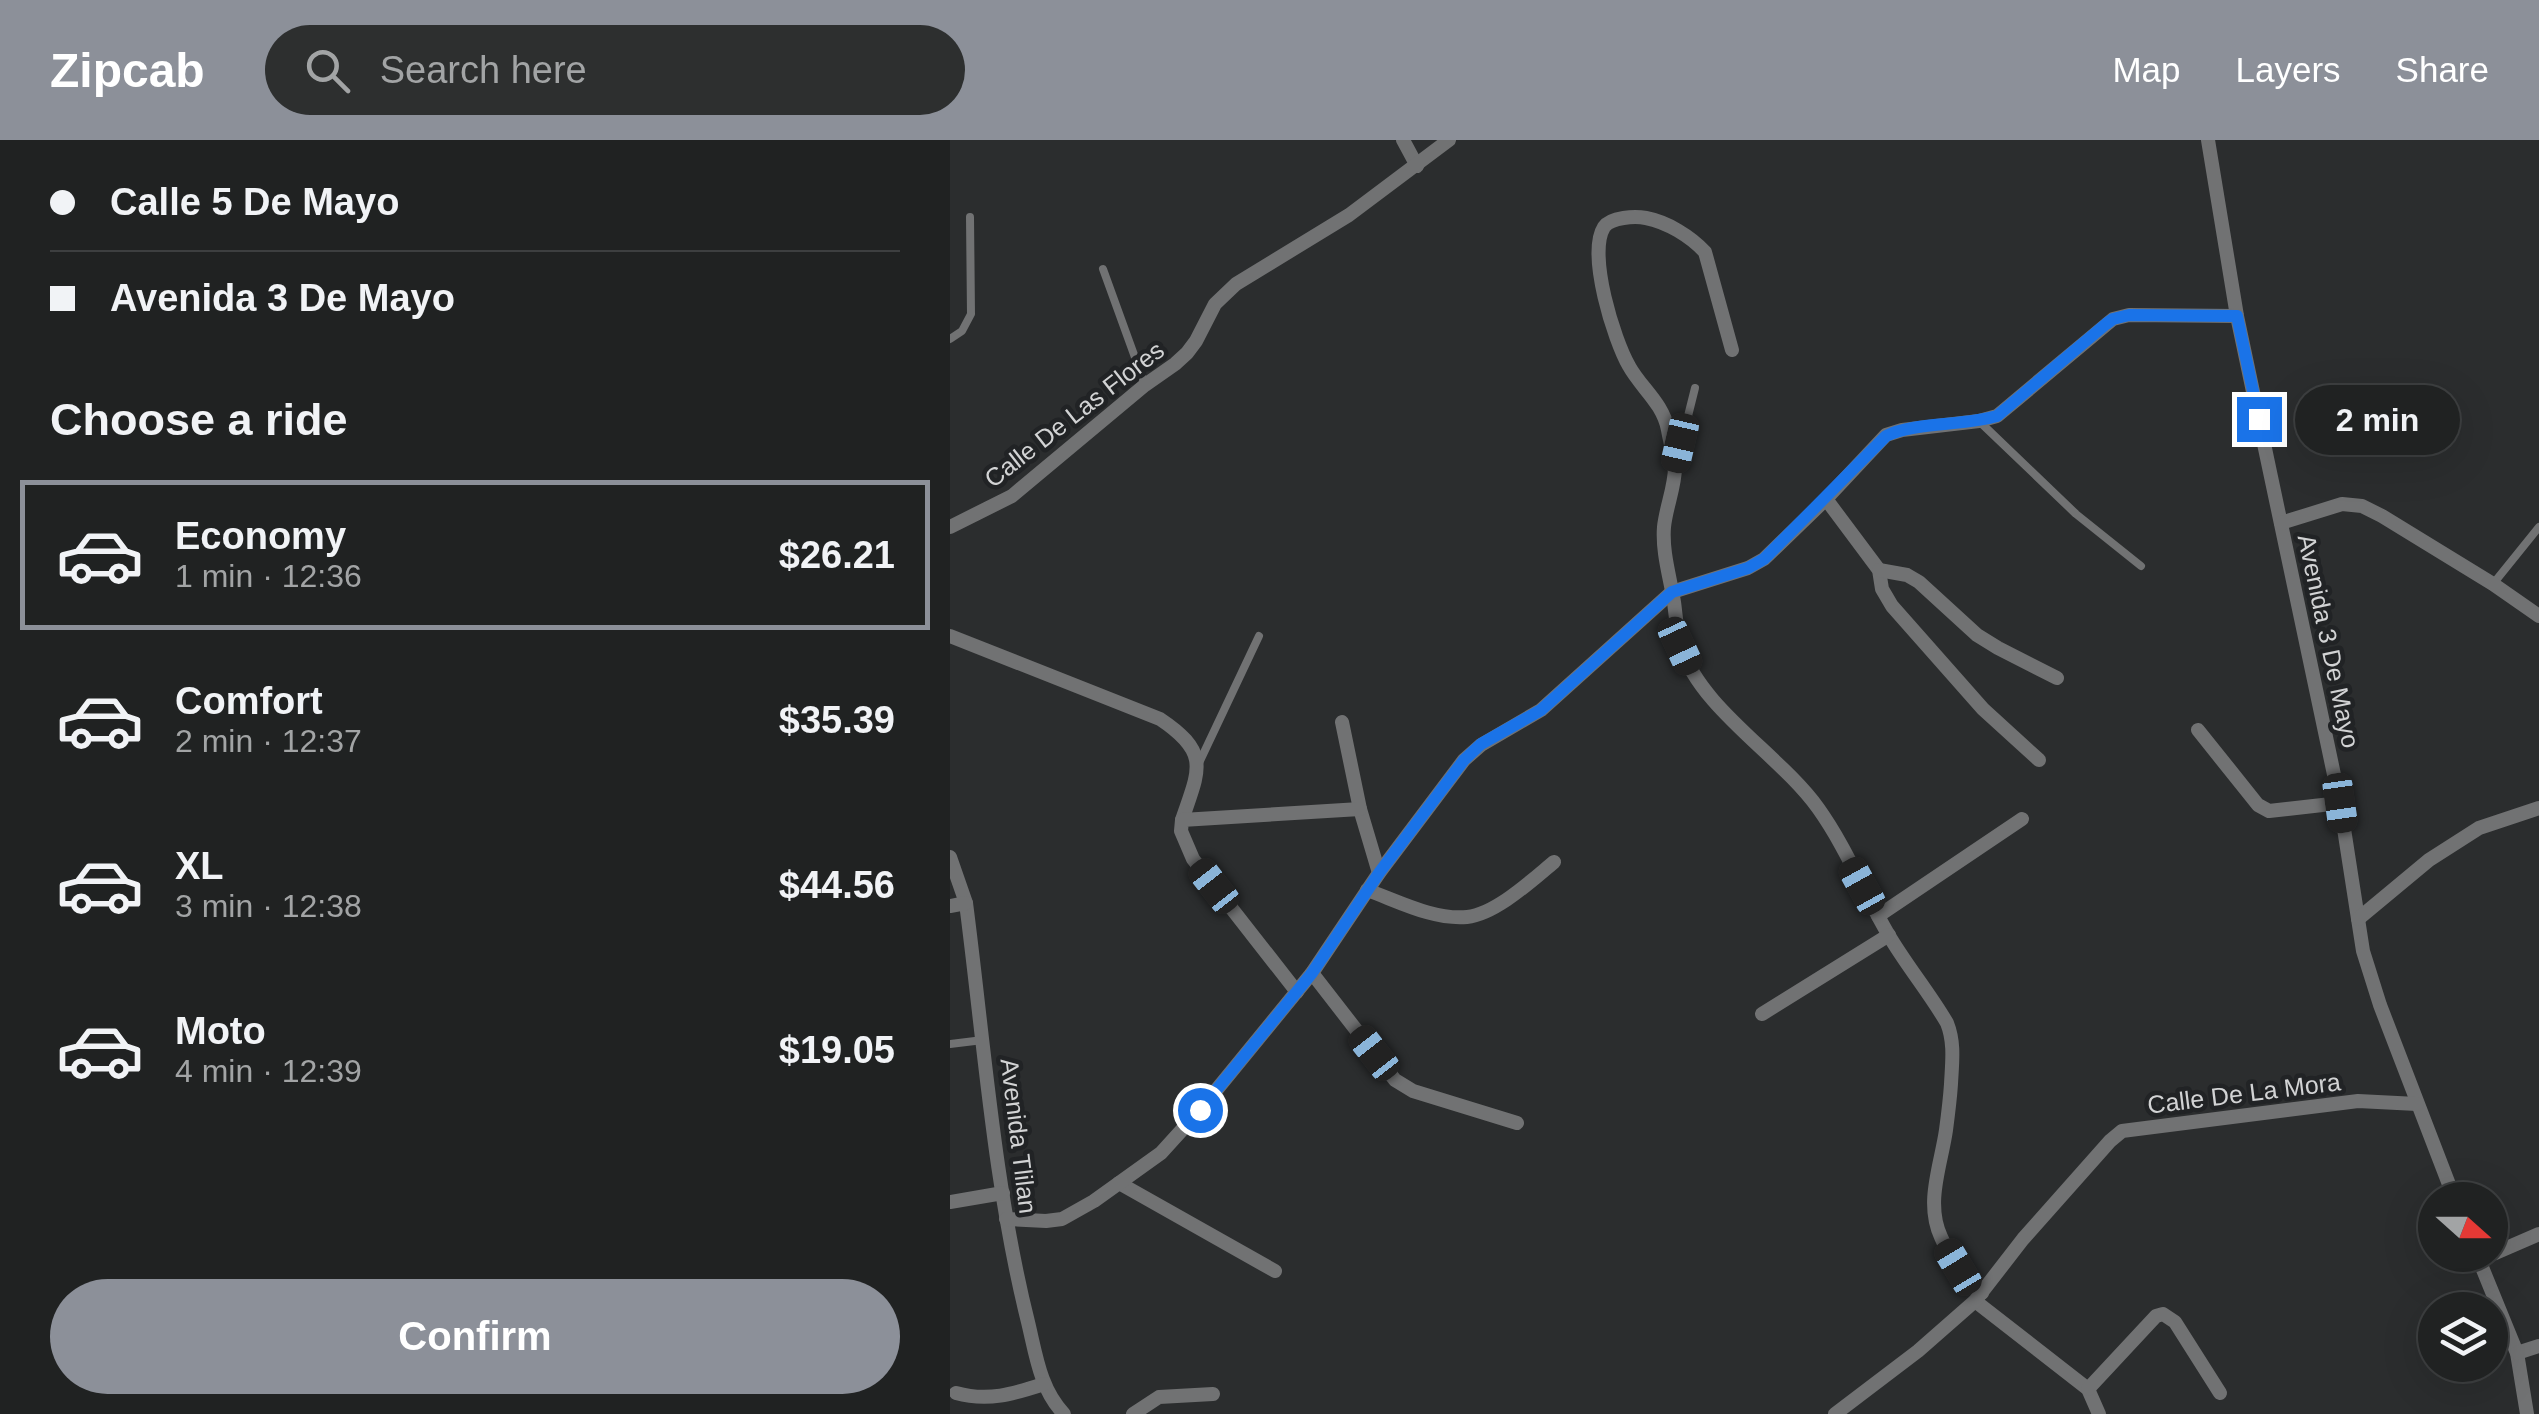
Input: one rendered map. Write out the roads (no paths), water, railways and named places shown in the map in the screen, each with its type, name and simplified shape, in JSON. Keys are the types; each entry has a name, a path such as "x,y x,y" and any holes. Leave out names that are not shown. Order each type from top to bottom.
{"street":[{"path":"1402,140 1416,166"},
{"name":"Calle De Las Flores","path":"950,527 1012,496 1187,354 1215,304 1236,284 1349,215 1448,140"},
{"name":"Avenida 3 De Mayo","path":"2208,140 2237,316 2340,803 2363,951 2448,1182"},
{"path":"1732,350 1710,265 1695,241 1658,221 1642,217 1611,220 1602,229 1600,243 1605,304 1628,364 1667,422 1675,468 1664,524 1664,546 1680,646 1703,687 1819,809 1889,935 1951,1032 1950,1092 1934,1208 1946,1248 1978,1297 2088,1390 2099,1414"},
{"path":"1006,1219 1062,1219 1161,1153 1312,973 1379,873 1464,760 1481,744 1541,710 1672,592 1748,568 1764,559 1886,436 1902,430 1979,422 1997,416 2113,319 2129,315 2237,316"},
{"path":"1826,499 1879,570 1882,589 1892,606 1983,709 2038,760"},
{"path":"2281,522 2342,504 2362,506 2539,616"},
{"path":"1879,570 1907,575 1920,582 1977,635 2056,678"},
{"path":"950,636 1160,718 1187,741 1198,764 1198,774 1181,831 1194,859 1297,992"},
{"path":"1342,722 1360,809 1379,873"},
{"path":"2198,730 2258,805 2269,811 2340,803"},
{"path":"2358,919 2429,860 2479,828 2539,808"},
{"path":"1182,820 1360,809"},
{"path":"1878,916 2022,819"},
{"name":"Avenida Tlilan","path":"950,856 983,1040 1006,1219 1022,1298 1044,1384 1064,1414"},
{"path":"1367,890 1448,916 1471,916 1507,898 1554,862"},
{"path":"1762,1014 1889,935"},
{"path":"1312,973 1395,1080 1413,1092 1517,1124"},
{"name":"Calle De La Mora","path":"1835,1414 1918,1351 1978,1297 2024,1239 2122,1131 2358,1102 2417,1104"},
{"path":"1120,1183 1275,1271"},
{"path":"950,1202 1003,1193"},
{"path":"2508,1246 2539,1234"},
{"path":"2484,1272 2517,1353 2527,1414"},
{"path":"2088,1390 2156,1316 2163,1314 2175,1322 2220,1393"},
{"path":"2517,1353 2539,1346"},
{"path":"956,1393 993,1398 1044,1384"},
{"path":"1134,1414 1159,1397 1213,1394"}],"lane":[{"path":"950,339 962,331 971,314 970,217"},
{"path":"1103,269 1145,385"},
{"path":"1675,468 1695,388"},
{"path":"1979,422 2098,533 2141,566"},
{"path":"2493,584 2539,527"},
{"path":"1198,764 1258,636"},
{"path":"950,1044 983,1040"}]}
